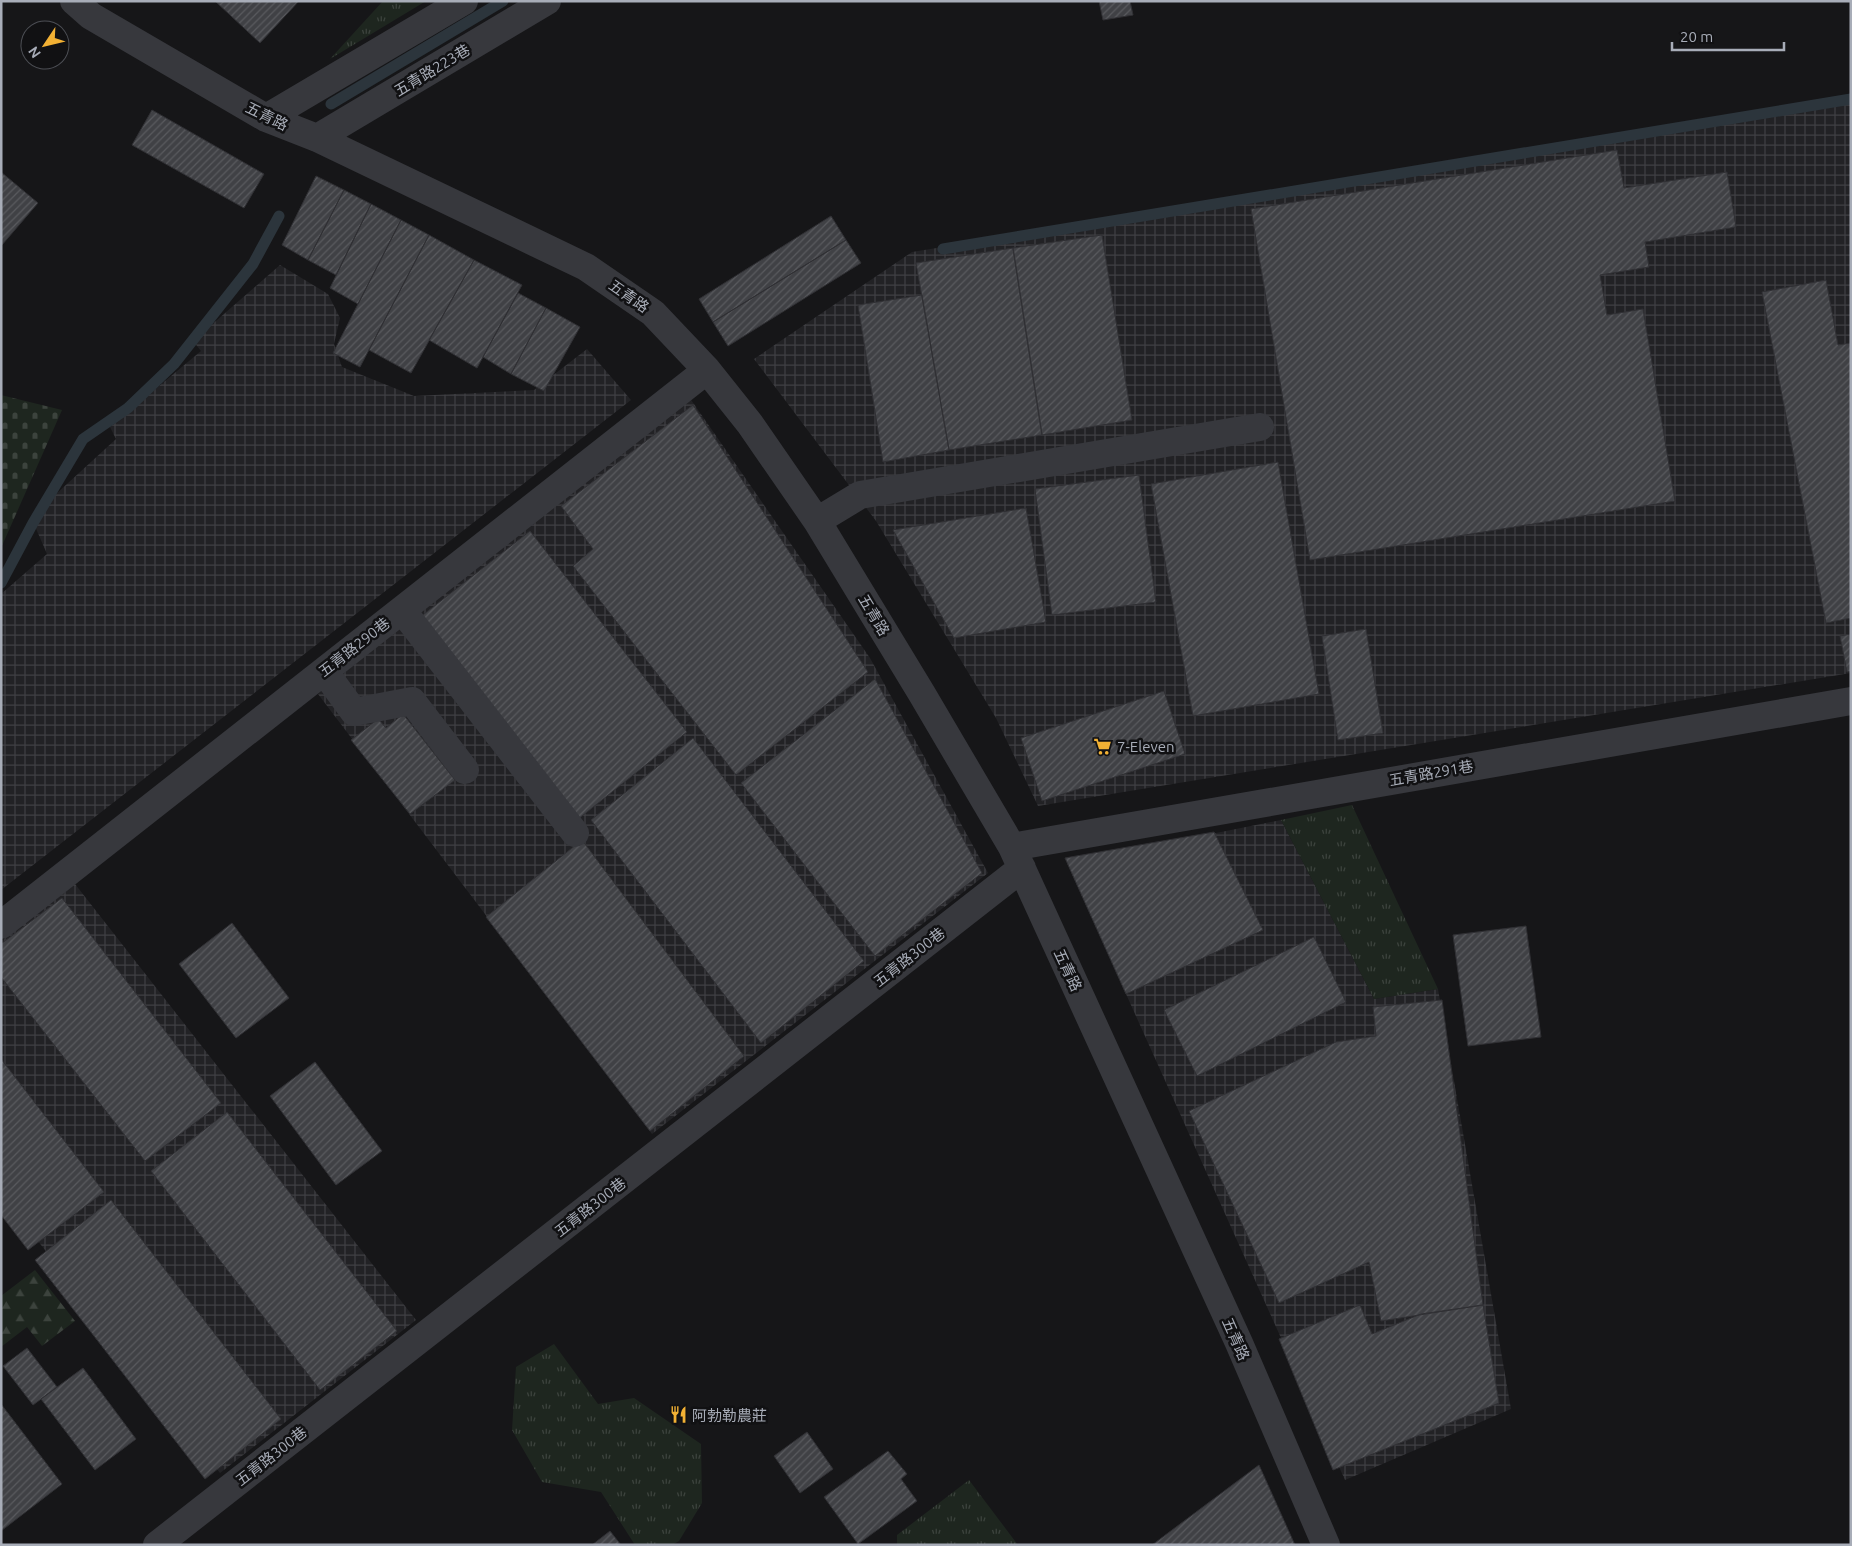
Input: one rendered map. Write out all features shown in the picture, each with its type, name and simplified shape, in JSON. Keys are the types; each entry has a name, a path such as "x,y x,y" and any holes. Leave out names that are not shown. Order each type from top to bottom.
{"street":[{"name":"五青路","path":"74,1 91,16 266,118 317,138 586,267 653,313 708,370 750,424 817,521 922,694 1017,858 1238,1344 1326,1545"},
{"path":"266,118 464,1"},
{"name":"五青路223巷","path":"317,138 547,1"},
{"name":"五青路290巷","path":"1,925 708,370"},
{"path":"817,521 860,495 1260,427"},
{"path":"402,610 574,834"},
{"path":"324,671 354,712 412,701 465,770"},
{"name":"五青路291巷","path":"1017,858 1851,701"},
{"name":"五青路300巷","path":"157,1545 1017,858"}],"shaded area":[{"path":"1851,99 1851,673 1038,806 996,718 876,521 754,359 912,252"},
{"path":"280,265 328,294 340,318 334,344 342,367 414,396 534,390 587,349 631,400 1,890 1,594 47,554 31,517 116,439 110,427 201,351 193,341"},
{"path":"687,394 870,658 988,873 652,1134 318,694"},
{"path":"1281,820 1374,999 1438,989 1511,1409 1345,1480 1067,863"},
{"path":"75,884 416,1320 220,1473 1,1194 1,941"}],"green space":[{"path":"383,1 426,1 330,59"},
{"path":"1,395 62,410 1,548"},
{"path":"1352,805 1438,989 1374,999 1281,820"},
{"path":"35,1270 75,1321 42,1346 27,1327 1,1347 1,1296"},
{"path":"554,1344 598,1404 634,1398 701,1444 702,1503 679,1541 672,1545 635,1545 601,1492 542,1482 512,1430 516,1367"},
{"path":"969,1480 1018,1545 897,1545 897,1535"}],"building":[{"path":"215,1 299,1 260,43"},
{"path":"1099,1 1130,1 1133,15 1103,20"},
{"path":"152,110 264,174 244,208 132,145"},
{"path":"1617,150 1624,188 1727,172 1736,227 1645,242 1649,267 1600,275 1607,315 1643,309 1675,501 1310,560 1251,209"},
{"path":"1,172 38,203 1,246"},
{"path":"316,176 344,190 308,260 282,245"},
{"path":"344,190 371,204 336,275 308,260"},
{"path":"371,204 401,220 358,304 330,288"},
{"path":"831,216 846,240 713,322 699,299"},
{"path":"401,220 429,235 360,367 333,353"},
{"path":"429,235 474,260 411,373 369,350"},
{"path":"1102,235 1132,420 1042,435 1013,248"},
{"path":"846,240 861,263 728,346 713,322"},
{"path":"1013,248 1042,435 949,450 916,263"},
{"path":"474,260 522,285 477,368 429,340"},
{"path":"1826,280 1838,345 1851,343 1851,618 1826,623 1762,292"},
{"path":"518,293 546,308 511,374 483,357"},
{"path":"922,295 949,450 883,462 858,305"},
{"path":"546,308 580,327 544,391 511,374"},
{"path":"693,405 868,672 736,775 573,566 593,549 561,506"},
{"path":"1278,462 1319,694 1193,716 1151,484"},
{"path":"1139,475 1156,602 1052,615 1035,489"},
{"path":"1026,508 1046,622 954,638 893,530"},
{"path":"530,531 687,732 577,820 419,618"},
{"path":"1366,629 1383,733 1338,740 1322,636"},
{"path":"1851,634 1851,671 1847,672 1840,636"},
{"path":"875,679 982,873 875,956 741,783"},
{"name":"7-Eleven","path":"1164,691 1185,754 1042,801 1021,738"},
{"path":"403,714 455,780 410,814 351,740 378,719 386,728"},
{"path":"693,738 864,961 761,1043 591,820"},
{"path":"1214,832 1263,930 1126,994 1065,858"},
{"path":"582,840 744,1056 650,1131 486,917"},
{"path":"62,898 221,1103 145,1161 1,977 1,944"},
{"path":"232,923 289,998 236,1038 179,964"},
{"path":"1526,926 1541,1037 1468,1046 1453,935"},
{"path":"1314,937 1346,1002 1197,1076 1164,1010"},
{"path":"1442,1000 1483,1305 1381,1321 1369,1262 1279,1303 1189,1111 1336,1042 1376,1036 1373,1007"},
{"path":"1,1059 104,1192 28,1250 1,1215"},
{"path":"315,1062 382,1151 336,1185 270,1096"},
{"path":"227,1112 397,1331 320,1390 151,1171"},
{"path":"111,1200 281,1419 205,1479 35,1260"},
{"path":"1360,1305 1372,1334 1421,1314 1483,1305 1499,1403 1333,1470 1279,1339"},
{"path":"27,1348 57,1387 33,1405 3,1366"},
{"path":"83,1368 136,1439 95,1470 41,1399"},
{"path":"1,1404 62,1484 1,1531"},
{"path":"807,1432 833,1469 800,1493 774,1456"},
{"path":"888,1451 907,1474 901,1479 917,1501 858,1544 824,1497"},
{"path":"1259,1465 1295,1545 1152,1545"},
{"path":"610,1531 621,1545 592,1545"}],"waterway":[{"path":"331,104 503,1"},
{"path":"943,249 1851,99"},
{"path":"1,583 33,523 83,439 128,408 174,364 253,264 279,216"}],"place":[{"name":"7-Eleven","path":"1103,746"},
{"name":"阿勃勒農莊","path":"678,1415"}]}
